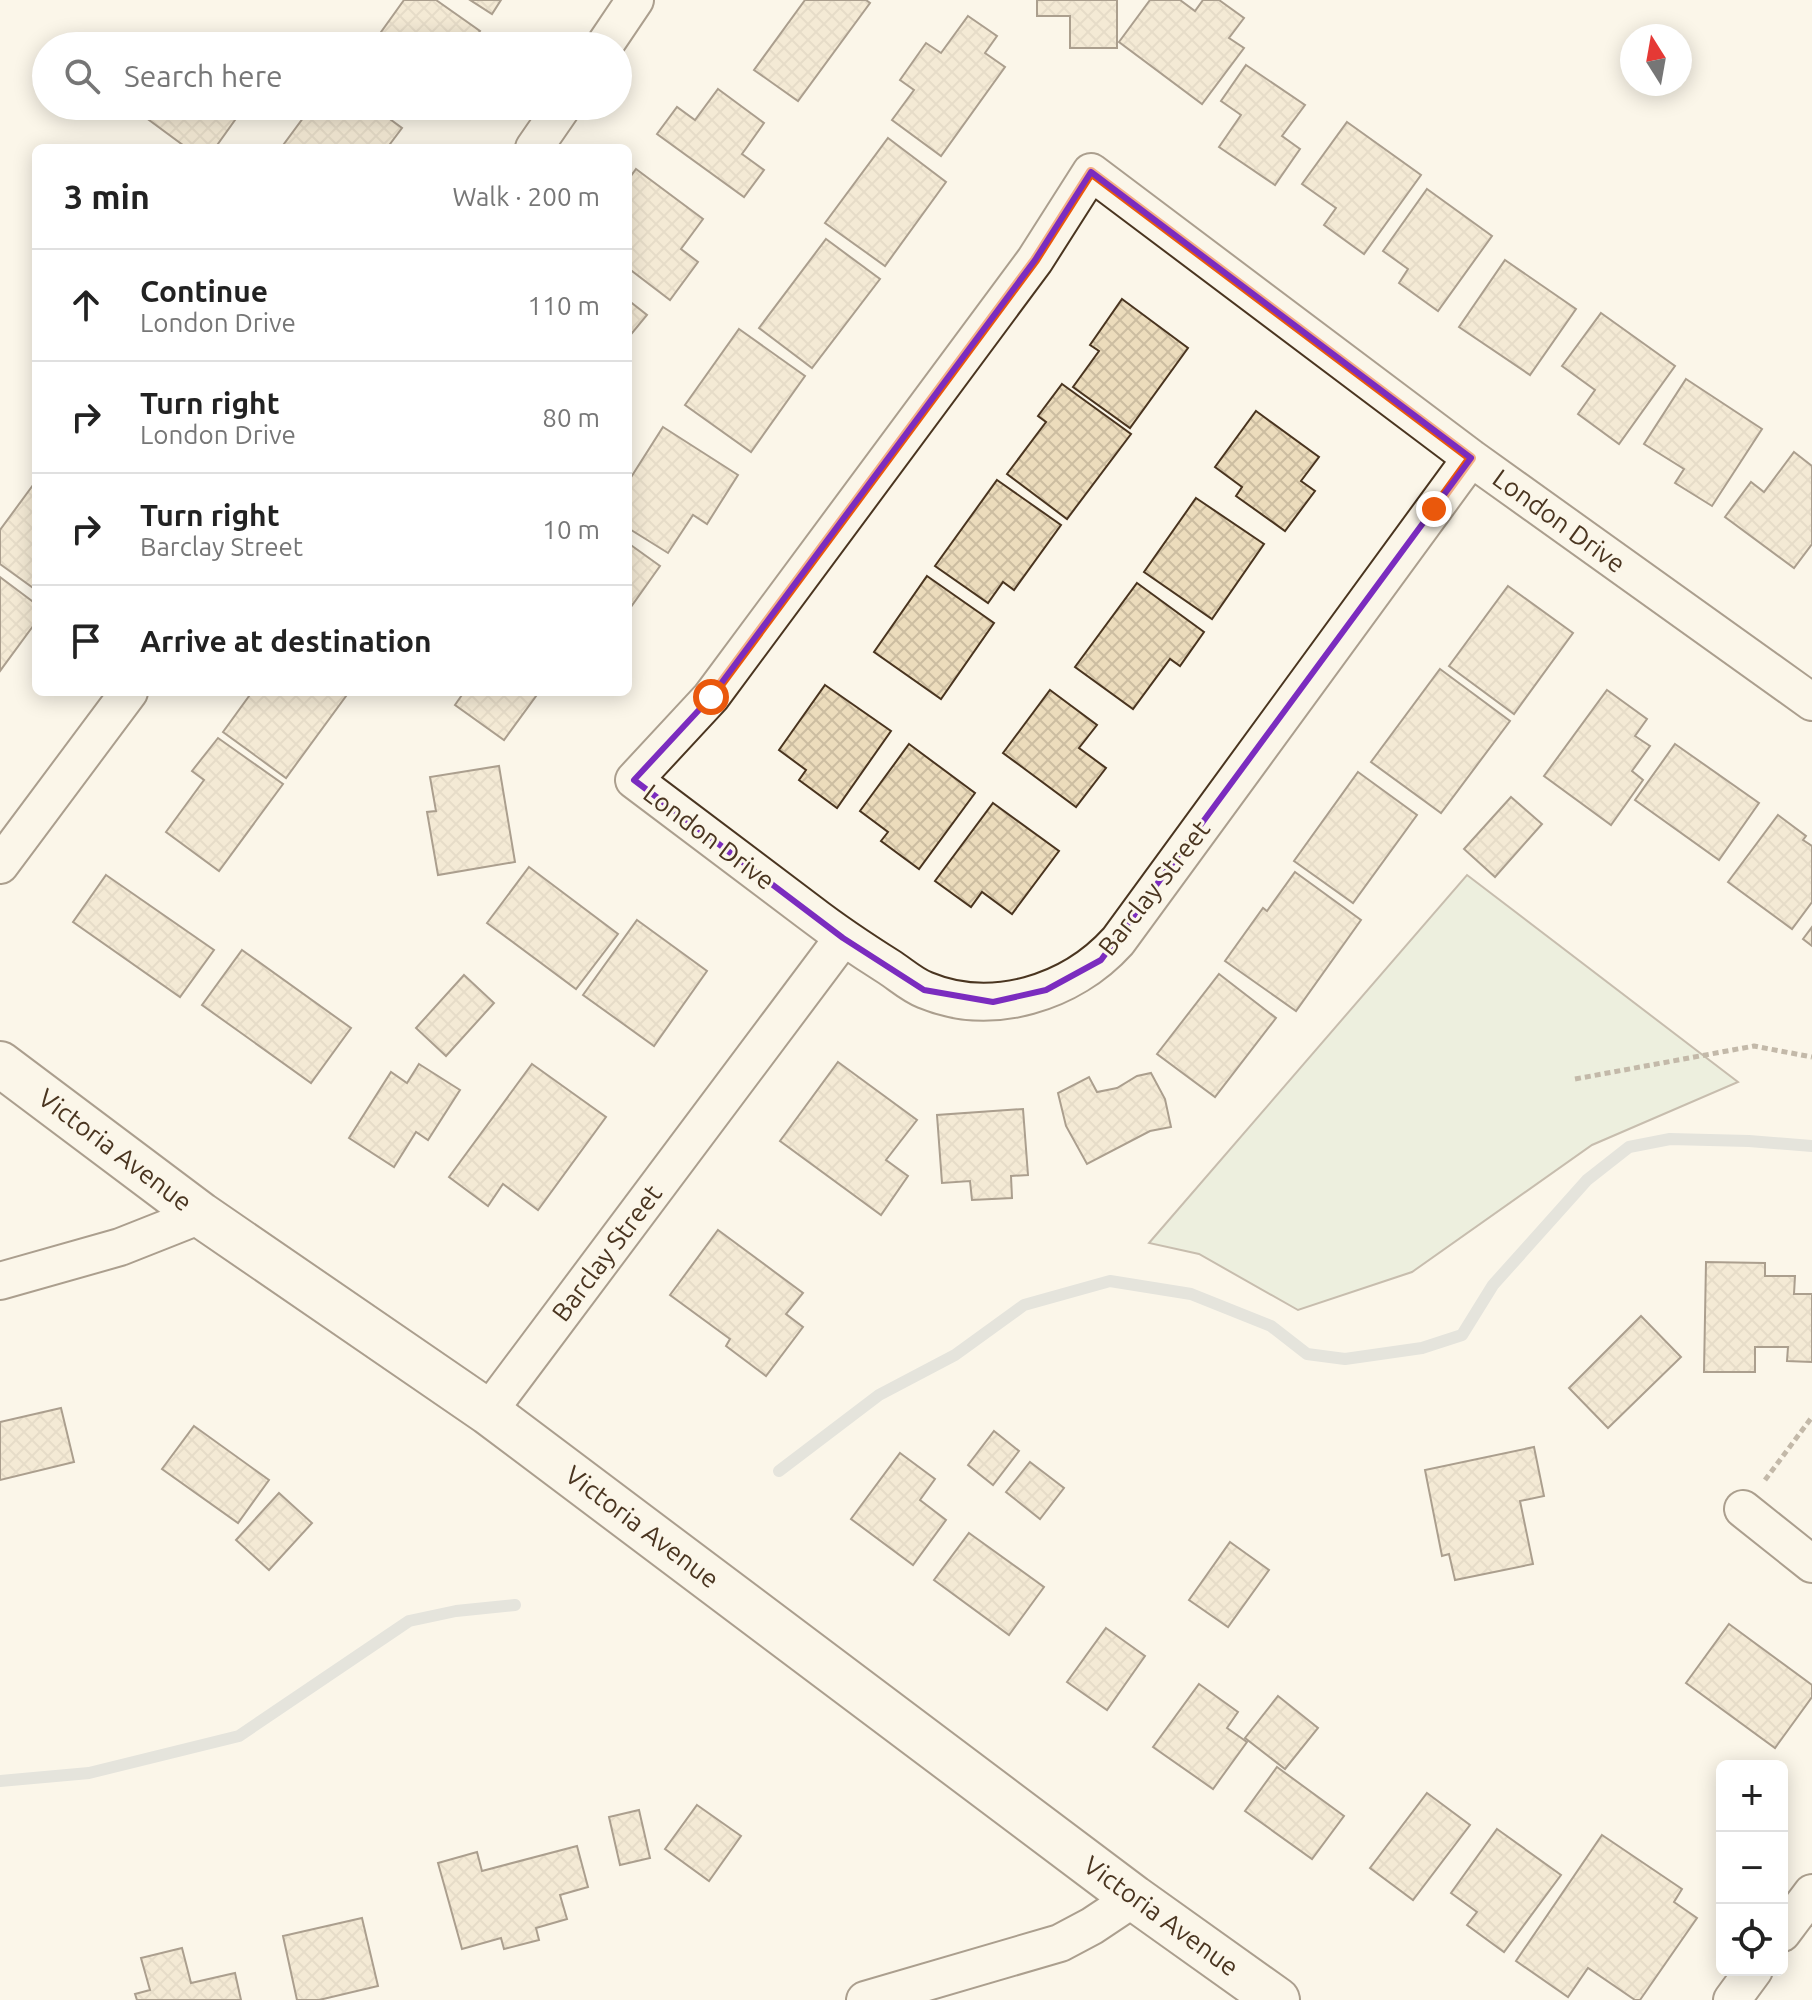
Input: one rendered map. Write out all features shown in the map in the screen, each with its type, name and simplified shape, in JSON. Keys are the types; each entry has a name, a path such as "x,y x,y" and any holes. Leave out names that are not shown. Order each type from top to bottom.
{"street":[{"path":"613,32 635,0"},
{"path":"537,144 553,120"},
{"name":"London Drive","path":"843,938 634,780 721,685 1035,260 1091,172 1471,458 1812,702"},
{"name":"Barclay Street","path":"488,1412 843,938 924,990 993,1002 1020,999 1046,990 1101,960 1118,941 1471,458"},
{"path":"0,865 126,696"},
{"name":"Victoria Avenue","path":"0,1064 201,1215 488,1412 1134,1898 1277,2000"},
{"path":"0,1281 120,1247 201,1215"},
{"path":"1743,1509 1812,1564"},
{"path":"1788,1925 1812,1893"},
{"path":"865,2000 1060,1943 1134,1898"},
{"path":"1732,2000 1750,1976"}],"path":[{"path":"1575,1079 1754,1046 1812,1057"},
{"path":"1743,1509 1812,1417"}],"highlighted area":[{"path":"1091,172 1471,458 1101,960 1046,990 993,1002 924,990 843,938 634,780 711,697 1035,260"}],"green space":[{"path":"1467,875 1738,1082 1592,1145 1412,1272 1298,1310 1199,1254 1149,1243"}],"building":[{"path":"404,0 436,0 480,31 479,32 381,32"},
{"path":"470,0 501,0 492,14"},
{"path":"805,0 866,0 870,3 798,101 754,70"},
{"path":"1037,0 1117,0 1117,48 1070,48 1070,16 1037,16"},
{"path":"1150,0 1180,0 1195,11 1203,0 1219,0 1244,18 1229,38 1244,48 1202,104 1119,42"},
{"path":"968,16 997,36 985,53 1005,67 941,156 892,120 914,90 900,80 926,43 941,53"},
{"path":"1246,65 1305,105 1282,136 1300,149 1275,185 1219,147 1241,115 1221,101"},
{"path":"718,89 764,123 742,154 764,170 744,197 657,134 677,107 695,120"},
{"path":"149,120 235,120 218,144 182,144"},
{"path":"302,120 391,120 402,128 390,144 284,144"},
{"path":"1347,122 1421,175 1364,254 1324,225 1336,208 1302,184"},
{"path":"888,138 946,182 885,266 825,223"},
{"path":"636,169 703,219 681,249 698,262 670,300 632,271 632,174"},
{"path":"1427,189 1492,236 1438,311 1399,283 1408,269 1383,251"},
{"path":"826,239 880,279 812,368 759,328"},
{"path":"1505,260 1576,309 1530,375 1459,327"},
{"path":"1122,299 1188,348 1130,428 1073,387 1099,351 1090,345"},
{"path":"632,303 647,315 632,333"},
{"path":"1601,313 1675,366 1619,444 1578,414 1595,390 1562,366"},
{"path":"739,329 805,376 751,452 685,405"},
{"path":"1686,379 1762,429 1712,506 1675,483 1684,469 1644,444"},
{"path":"1062,384 1131,434 1067,519 1007,474 1046,422 1038,416"},
{"path":"1256,411 1319,457 1301,481 1315,491 1285,531 1236,496 1242,487 1215,467"},
{"path":"663,427 738,475 707,524 693,515 668,553 632,530 632,476"},
{"path":"1794,452 1812,466 1812,544 1794,568 1725,517 1751,482 1764,492"},
{"path":"997,480 1061,525 1014,590 1003,582 988,603 935,566"},
{"path":"32,486 32,587 0,564 0,530"},
{"path":"1196,498 1264,544 1212,619 1144,572"},
{"path":"632,546 660,566 632,605"},
{"path":"927,576 994,623 941,699 874,652"},
{"path":"0,577 32,601 32,627 0,671"},
{"path":"1137,583 1204,632 1180,666 1170,659 1133,709 1075,667"},
{"path":"1508,586 1573,633 1514,714 1449,666"},
{"path":"1440,669 1510,721 1441,813 1371,762"},
{"path":"825,685 891,731 837,808 799,780 806,770 779,750"},
{"path":"1050,690 1097,725 1079,748 1106,768 1076,807 1003,753"},
{"path":"1607,690 1647,719 1635,736 1650,746 1632,771 1643,780 1611,825 1544,776"},
{"path":"249,696 346,696 286,778 223,732"},
{"path":"461,696 536,696 504,740 455,705"},
{"path":"218,738 283,784 219,871 166,832 204,780 192,771"},
{"path":"909,744 975,793 919,869 881,841 888,832 860,811"},
{"path":"1675,744 1759,803 1719,860 1635,800"},
{"path":"499,766 515,862 438,875 427,812 436,811 430,777"},
{"path":"1358,772 1417,815 1353,903 1294,861"},
{"path":"1511,797 1542,824 1495,877 1464,849"},
{"path":"993,803 1059,851 1012,914 982,892 971,907 935,881"},
{"path":"1778,815 1806,836 1803,840 1812,846 1812,902 1792,929 1728,882"},
{"path":"529,867 618,934 576,989 487,923"},
{"path":"1295,872 1361,920 1296,1011 1225,961 1263,908 1267,911"},
{"path":"106,875 214,950 180,997 73,922"},
{"path":"637,920 707,971 654,1046 583,995"},
{"path":"1812,927 1812,946 1803,939"},
{"path":"242,950 351,1028 311,1083 202,1005"},
{"path":"1219,974 1276,1018 1215,1097 1157,1054"},
{"path":"464,975 494,1003 446,1056 416,1028"},
{"path":"838,1062 917,1120 886,1160 908,1176 881,1215 780,1141"},
{"path":"419,1064 460,1090 428,1140 416,1132 394,1167 349,1138 391,1072 407,1083"},
{"path":"532,1064 606,1117 538,1210 503,1184 488,1206 449,1177"},
{"path":"1151,1073 1165,1099 1171,1127 1150,1131 1087,1164 1066,1126 1058,1093 1089,1077 1097,1092 1117,1088 1137,1076"},
{"path":"1023,1109 1028,1175 1011,1176 1012,1198 972,1200 970,1181 942,1183 937,1115"},
{"path":"718,1230 803,1293 786,1314 803,1327 766,1376 726,1346 730,1339 670,1295"},
{"path":"1706,1262 1765,1263 1765,1276 1795,1276 1794,1294 1812,1294 1812,1362 1787,1361 1788,1347 1755,1347 1755,1372 1704,1372"},
{"path":"1641,1316 1681,1357 1608,1428 1569,1388"},
{"path":"61,1408 74,1462 0,1480 0,1422"},
{"path":"194,1426 269,1480 238,1523 162,1469"},
{"path":"994,1431 1019,1451 993,1485 968,1465"},
{"path":"1534,1447 1544,1496 1520,1501 1533,1564 1455,1580 1449,1554 1442,1556 1425,1470"},
{"path":"900,1453 935,1479 920,1500 946,1520 913,1565 851,1519"},
{"path":"1030,1462 1064,1488 1040,1519 1006,1492"},
{"path":"279,1493 312,1523 269,1570 236,1540"},
{"path":"969,1533 1044,1587 1009,1635 934,1580"},
{"path":"1230,1542 1269,1570 1228,1627 1189,1600"},
{"path":"1729,1624 1812,1685 1812,1697 1775,1748 1686,1683"},
{"path":"1106,1628 1145,1656 1107,1710 1067,1682"},
{"path":"1199,1684 1238,1712 1227,1728 1247,1742 1213,1789 1153,1747"},
{"path":"1278,1696 1318,1728 1285,1769 1245,1738"},
{"path":"1277,1767 1344,1816 1312,1859 1245,1811"},
{"path":"1427,1793 1470,1825 1413,1900 1370,1868"},
{"path":"697,1805 741,1836 709,1881 665,1849"},
{"path":"639,1810 650,1858 620,1865 609,1817"},
{"path":"1497,1829 1561,1875 1504,1952 1467,1925 1477,1912 1451,1893"},
{"path":"1602,1835 1682,1889 1674,1902 1697,1918 1640,2000 1635,2000 1588,1968 1568,1997 1516,1961"},
{"path":"577,1846 588,1887 560,1895 567,1919 536,1928 539,1940 504,1949 501,1938 462,1949 438,1863 477,1852 482,1871"},
{"path":"362,1918 378,1986 319,2000 297,2000 283,1936"},
{"path":"182,1948 191,1983 235,1973 241,2000 137,2000 135,1994 150,1990 141,1958"}],"waterway":[{"path":"779,1471 879,1395 955,1355 1024,1305 1110,1281 1191,1294 1271,1326 1307,1354 1345,1359 1422,1348 1462,1335 1493,1285 1587,1180 1629,1147 1670,1139 1812,1146"},
{"path":"0,1781 89,1773 239,1736 409,1621 456,1611 515,1605"}],"route":[{"path":"711,697 1035,260 1091,172 1471,458 1434,509"}]}
